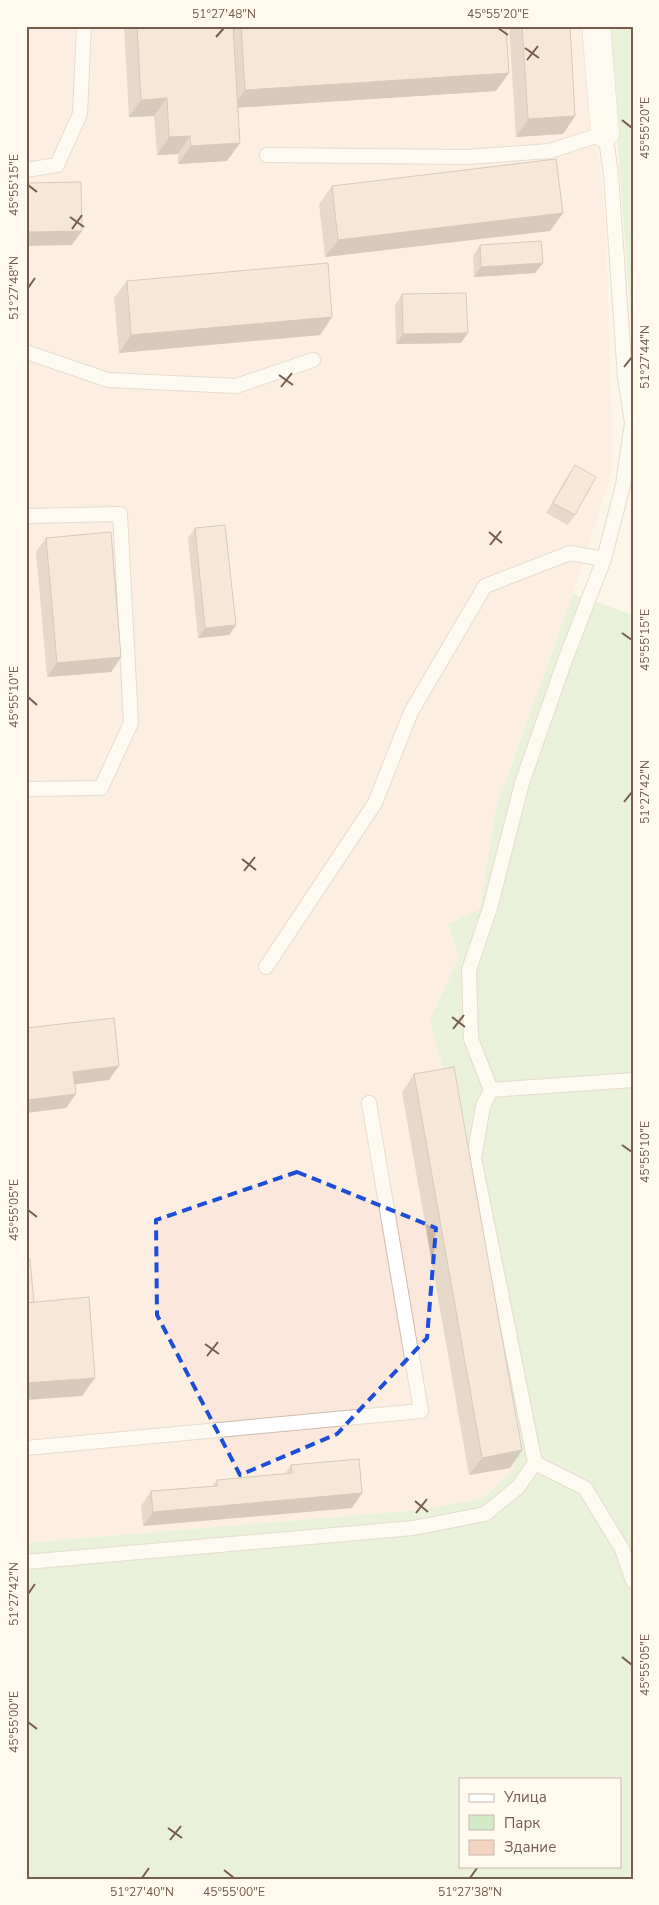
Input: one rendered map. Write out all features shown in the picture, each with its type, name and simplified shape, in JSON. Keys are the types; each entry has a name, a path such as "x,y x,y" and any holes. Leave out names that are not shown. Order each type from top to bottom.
{"street":[{"path":"596,26 605,133"}],"lane":[{"path":"26,170 57,165 80,114 84,26"},
{"path":"26,1562 413,1528 476,1516 485,1514 518,1487 535,1463 474,1158 483,1106 491,1090 471,1039 470,970 490,908 522,783 564,663 604,559 624,486 632,423 624,377 611,174 605,133 550,150 467,157 267,155"},
{"path":"26,352 108,380 236,386 313,360"},
{"path":"26,516 120,514 132,723 101,788 26,789"},
{"path":"266,966 376,803 411,712 485,586 570,553 604,559"},
{"path":"491,1090 633,1080"},
{"path":"26,1448 421,1411 369,1103"},
{"path":"535,1463 585,1488 622,1550 633,1580"}],"highlighted area":[{"path":"297,1172 436,1228 427,1338 337,1434 240,1475 157,1315 156,1220"}],"shaded area":[{"path":"26,26 586,26 606,227 613,468 573,594 496,808 480,910 448,924 459,957 430,1020 447,1082 515,1468 484,1498 421,1510 26,1543"}],"green space":[{"path":"609,26 633,26 633,348"},
{"path":"573,594 633,615 633,1879 26,1879 26,1543 421,1510 484,1498 515,1468 447,1082 430,1020 459,957 448,924 480,909 496,808"}],"building":[{"path":"137,26 233,26 240,143 191,146 190,136 169,137 167,98 141,100"},
{"path":"241,26 506,26 509,73 245,90"},
{"path":"522,26 570,26 575,116 528,119"},
{"path":"556,159 563,213 338,240 332,186"},
{"path":"81,182 82,231 26,232 26,183"},
{"path":"541,241 543,263 481,267 480,245"},
{"path":"328,263 332,317 131,335 127,281"},
{"path":"466,293 468,333 403,334 402,294"},
{"path":"575,465 596,477 575,515 553,503"},
{"path":"225,525 236,625 205,628 195,528"},
{"path":"111,532 121,657 57,663 46,538"},
{"path":"114,1018 119,1066 73,1072 76,1094 26,1100 26,1028"},
{"path":"454,1067 522,1450 482,1458 414,1074"},
{"path":"26,1259 30,1259 34,1302 26,1303"},
{"path":"89,1297 95,1378 26,1383 26,1303"},
{"path":"359,1459 362,1493 153,1512 151,1491 217,1486 217,1480 292,1473 291,1465"}]}
